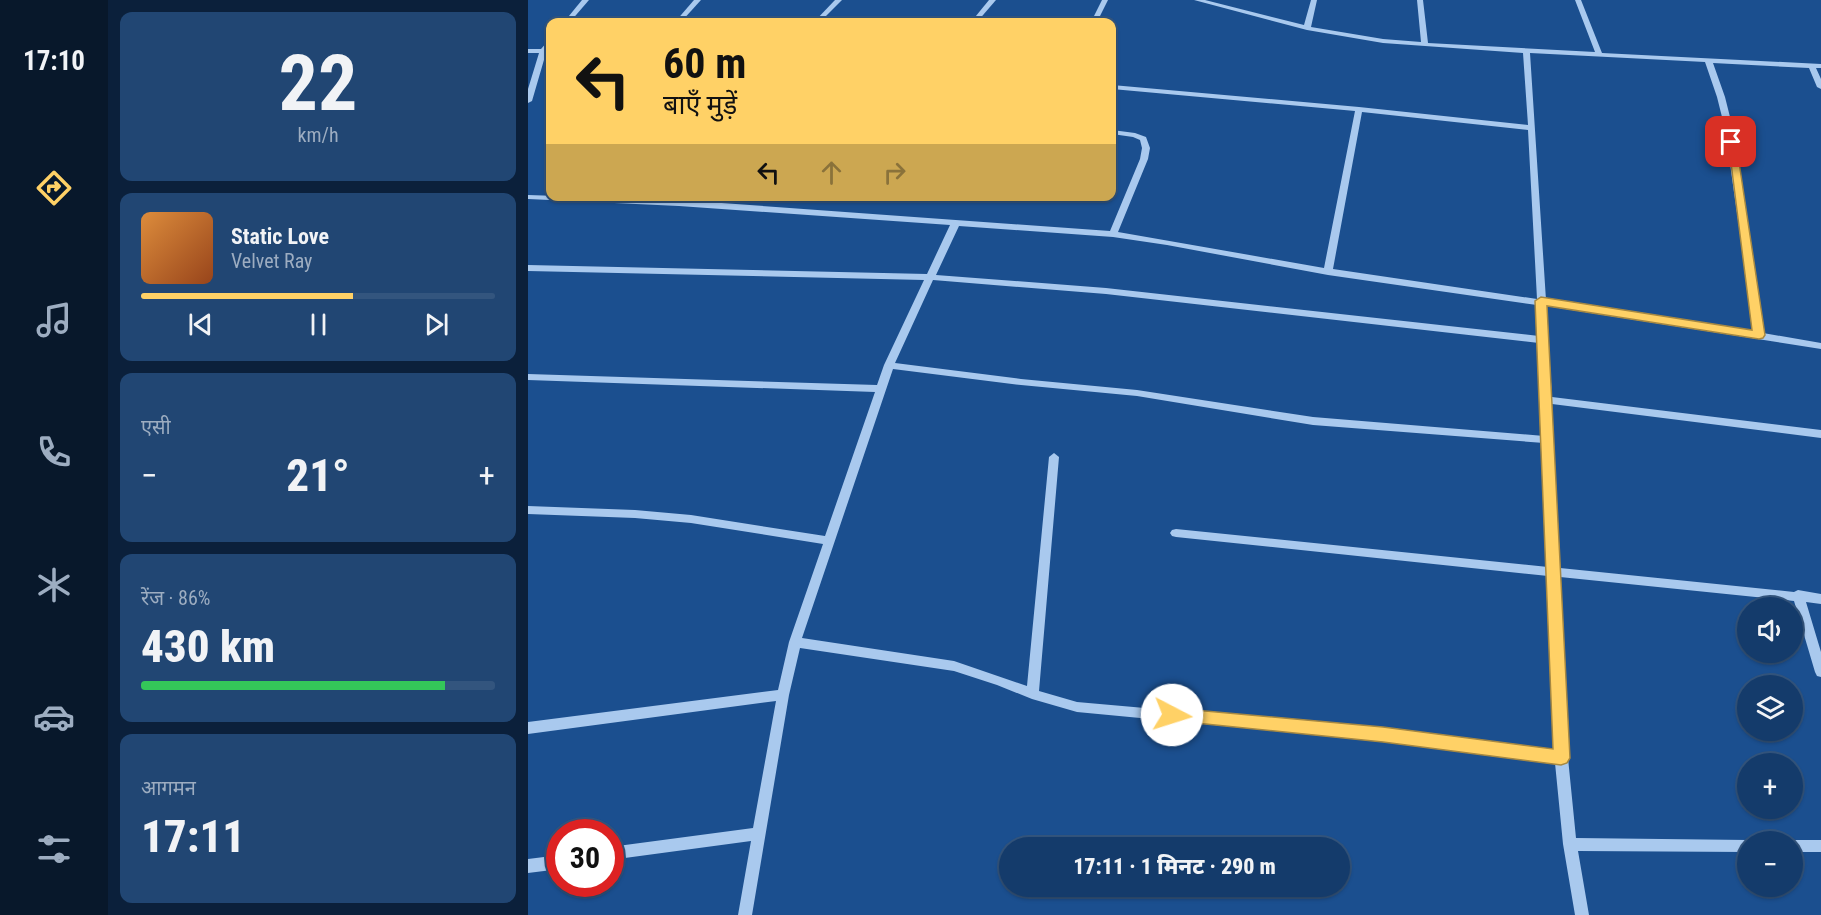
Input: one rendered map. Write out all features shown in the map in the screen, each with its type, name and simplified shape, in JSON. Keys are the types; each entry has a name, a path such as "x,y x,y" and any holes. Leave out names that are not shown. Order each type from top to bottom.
{"street":[{"path":"570,18 586,0"},
{"path":"682,18 698,0"},
{"path":"821,18 839,0"},
{"path":"977,18 993,0"},
{"path":"1096,18 1105,0"},
{"path":"1197,0 1307,28 1383,41 1526,52 1821,66"},
{"path":"1307,28 1314,0"},
{"path":"1420,0 1425,45"},
{"path":"1578,0 1599,54"},
{"path":"528,51 546,51"},
{"path":"1526,52 1549,440 1561,758 1570,844 1582,915"},
{"path":"528,101 546,54"},
{"path":"1708,60 1729,129 1759,335"},
{"path":"1811,65 1821,87"},
{"path":"1116,87 1359,109 1532,128"},
{"path":"1328,272 1359,109"},
{"path":"1113,234 1144,159 1146,148 1143,139 1135,135 1116,133"},
{"path":"528,197 546,197"},
{"path":"694,201 1113,234 1169,241 1266,262 1328,272 1541,301 1821,346"},
{"path":"745,915 783,695 795,642 889,365 956,222"},
{"path":"528,268 931,277 1106,291 1543,340"},
{"path":"889,365 1021,382 1137,393 1313,421 1549,440"},
{"path":"528,377 881,389"},
{"path":"1547,400 1821,434"},
{"path":"1032,694 1054,457"},
{"path":"528,510 635,514 691,519 829,541"},
{"path":"1176,533 1821,599"},
{"path":"1798,596 1821,672"},
{"path":"795,642 954,666 1032,694 1077,706 1383,735 1561,758"},
{"path":"528,728 783,695"},
{"path":"624,853 759,834"},
{"path":"1570,844 1737,846"},
{"path":"1803,846 1821,846"},
{"path":"528,866 546,864"}],"route":[{"path":"1172,715 1383,735 1561,758 1549,440 1541,301 1759,335 1731,142"}]}
